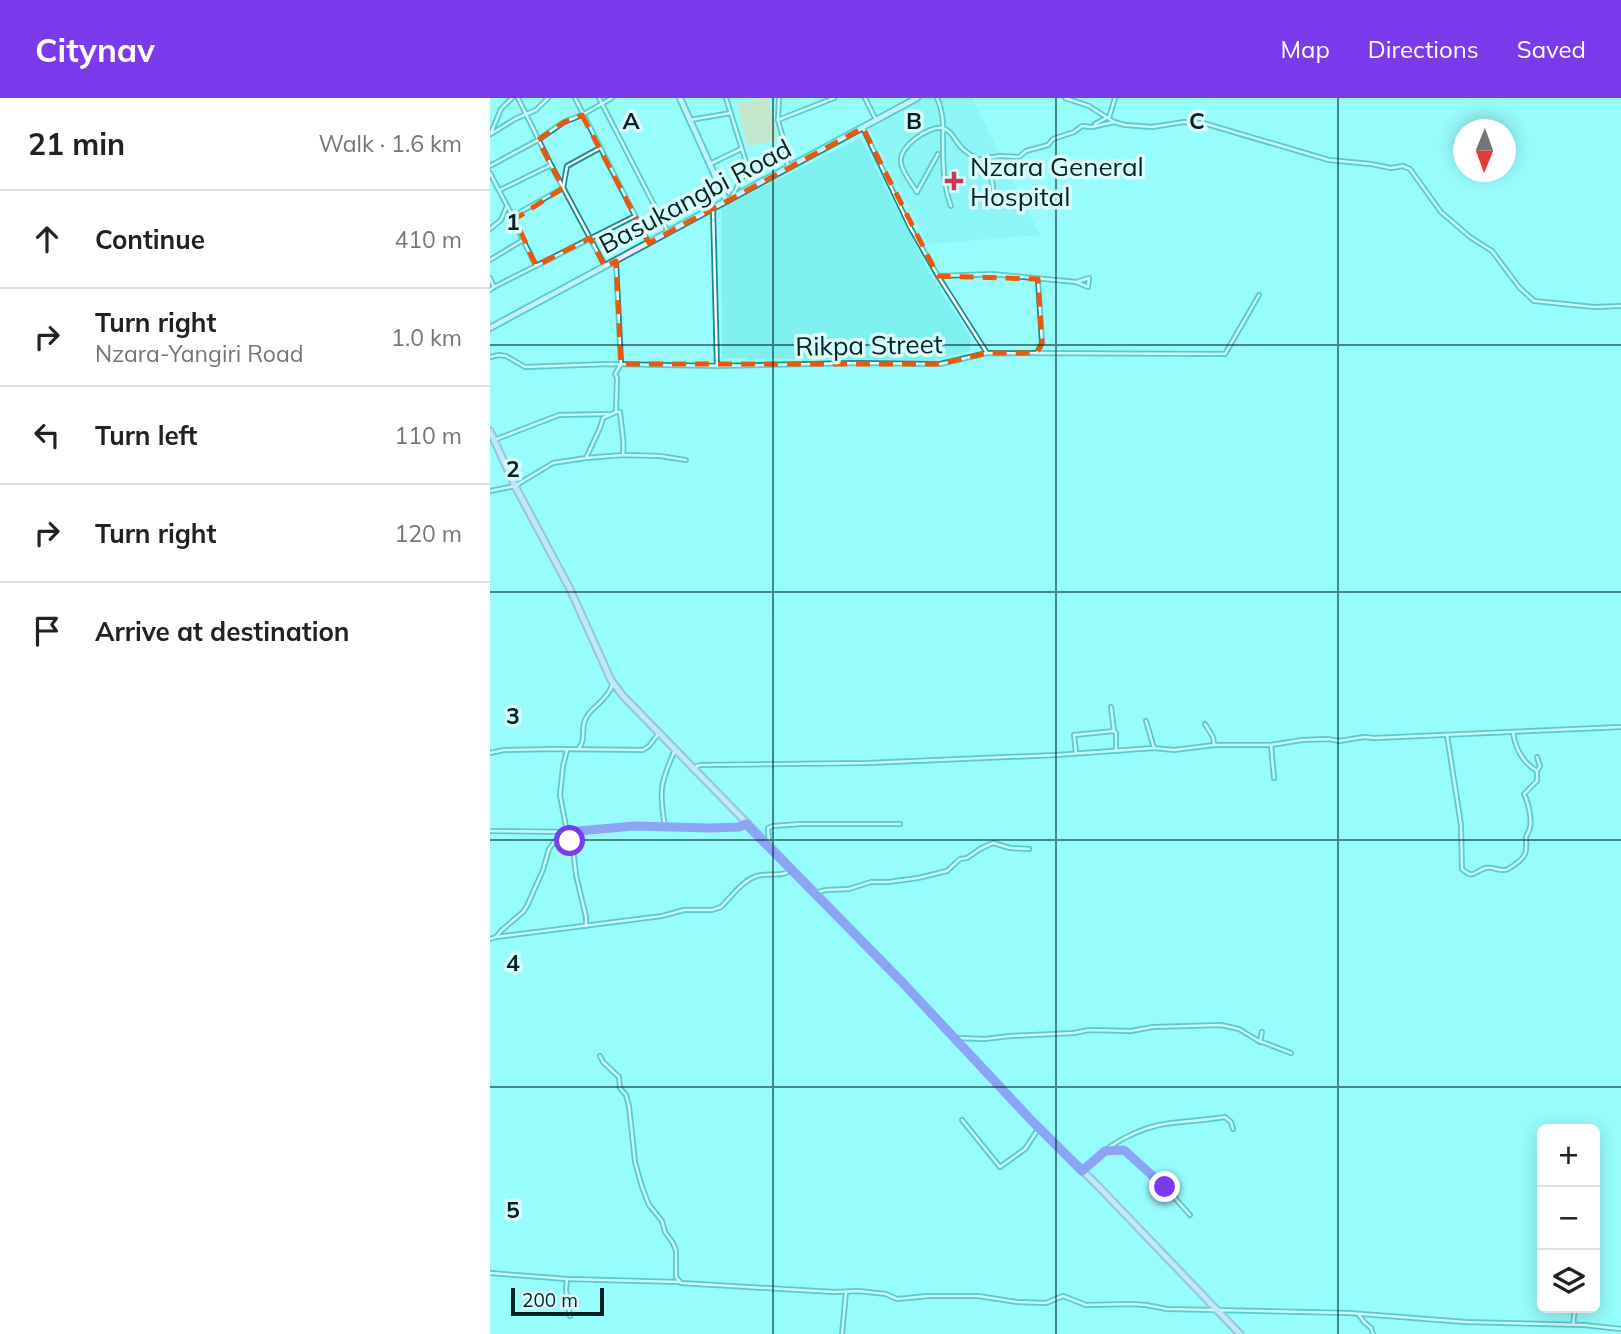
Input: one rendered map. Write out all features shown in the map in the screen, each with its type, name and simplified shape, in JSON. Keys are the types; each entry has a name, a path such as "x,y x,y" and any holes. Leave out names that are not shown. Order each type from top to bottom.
{"main road":[{"path":"490,431 515,486 570,589 613,683 623,696 1240,1334"}],"street":[{"path":"490,135 500,109 512,98"},
{"path":"518,98 605,267"},
{"path":"490,135 527,116 548,98"},
{"path":"575,98 649,243"},
{"path":"599,98 669,232"},
{"path":"490,166 538,140 564,122 612,98"},
{"path":"680,98 728,199"},
{"path":"726,98 747,165 728,199"},
{"path":"779,98 778,120 788,167"},
{"path":"778,120 834,98"},
{"path":"865,98 876,120"},
{"path":"937,98 942,109 945,183 951,206"},
{"path":"1065,98 1089,106 1114,122 1125,125 1152,127 1184,122 1203,123 1329,160 1391,168 1403,166 1410,169 1441,212 1470,237 1492,251 1519,287 1534,301 1594,307 1621,306"},
{"path":"1092,127 1108,118 1115,98"},
{"name":"Basukangbi Road","path":"490,328 914,99"},
{"path":"690,120 731,113"},
{"path":"978,160 1018,156 1048,145 1053,139 1074,132 1080,127 1114,122"},
{"path":"863,128 910,227 987,353"},
{"path":"937,155 916,192 901,164 901,154 914,140 932,129 943,128 988,171 993,193"},
{"path":"514,219 522,211 563,188 568,166 600,148"},
{"path":"710,164 741,149"},
{"path":"500,190 551,165"},
{"path":"490,173 536,266"},
{"path":"490,229 501,220 507,206"},
{"path":"713,207 717,366"},
{"path":"490,290 635,216"},
{"path":"490,260 523,240"},
{"path":"616,261 621,364 615,374 616,412"},
{"path":"938,276 992,274 1076,282"},
{"path":"490,278 495,287"},
{"path":"1037,353 1042,343 1038,279"},
{"name":"Rikpa Street","path":"490,357 506,356 525,367 621,364 940,364 987,353 1224,354 1259,295"},
{"path":"494,440 559,415 620,412 625,446 623,456"},
{"path":"586,458 603,418 608,414"},
{"path":"490,491 515,486 553,463 623,456 660,456 686,460"},
{"path":"584,750 585,719 607,695 613,683"},
{"path":"1111,707 1116,751"},
{"path":"1146,721 1154,748"},
{"path":"1205,724 1213,737 1214,745"},
{"path":"695,770 697,766 704,765 868,763 1154,748 1174,750 1214,745 1271,745 1303,740 1339,741 1364,737 1621,727"},
{"path":"1076,754 1074,735 1114,731"},
{"path":"1513,732 1523,759 1537,771"},
{"path":"490,753 504,750 643,750 659,733"},
{"path":"1447,735 1461,825 1462,869 1472,875 1490,867 1501,871 1508,869 1525,854 1530,813 1524,794 1537,781 1540,766 1537,757"},
{"path":"578,750 583,743"},
{"path":"1271,745 1274,778"},
{"path":"567,750 560,795 565,832 575,857 586,926"},
{"path":"664,827 661,788 675,750"},
{"path":"490,831 565,832 634,826 739,827 746,824"},
{"path":"768,846 768,828 772,826 900,824"},
{"path":"496,937 527,906 549,849 565,832"},
{"path":"815,895 823,890 849,889 871,882 918,878 947,872 960,859 967,858 993,843 1010,848 1029,849"},
{"path":"490,939 662,916 684,910 716,909 752,878 784,874 791,870"},
{"path":"954,1038 985,1039 1089,1030 1131,1031 1153,1027 1221,1025 1239,1029 1260,1042 1291,1053"},
{"path":"1260,1042 1262,1032"},
{"path":"600,1056 618,1077 626,1095 635,1162 649,1205 662,1221 676,1251 678,1282"},
{"path":"1082,1171 1115,1142 1137,1131 1173,1122 1225,1117 1233,1129"},
{"path":"962,1121 1000,1167 1025,1149 1040,1128"},
{"path":"1105,1151 1126,1150 1190,1215"},
{"path":"490,1273 886,1294 897,1299 978,1296 1046,1303 1063,1296 1086,1306 1131,1304 1167,1309 1359,1314 1621,1329"},
{"path":"567,1279 570,1316"},
{"path":"842,1334 846,1292"},
{"path":"1573,1326 1574,1313"},
{"path":"1359,1314 1373,1334"}],"highlighted area":[{"path":"582,115 649,243 863,128 938,276 1038,279 1042,343 1037,353 987,353 940,364 621,364 616,261 605,267 590,238 536,266 515,219 563,188 538,140 564,122"}],"shaded area":[{"path":"768,98 778,140 747,146 737,103"},
{"name":"Nzara General Hospital","path":"921,98 972,98 1040,235 928,244 868,127"},
{"path":"860,138 930,273 971,338 970,351 934,360 722,358 721,208"}],"place":[{"name":"Nzara General Hospital","path":"954,181"}],"route":[{"path":"570,841 567,832 634,826 710,828 739,827 746,824 902,982 1082,1171 1105,1151 1126,1150 1165,1187"}]}
